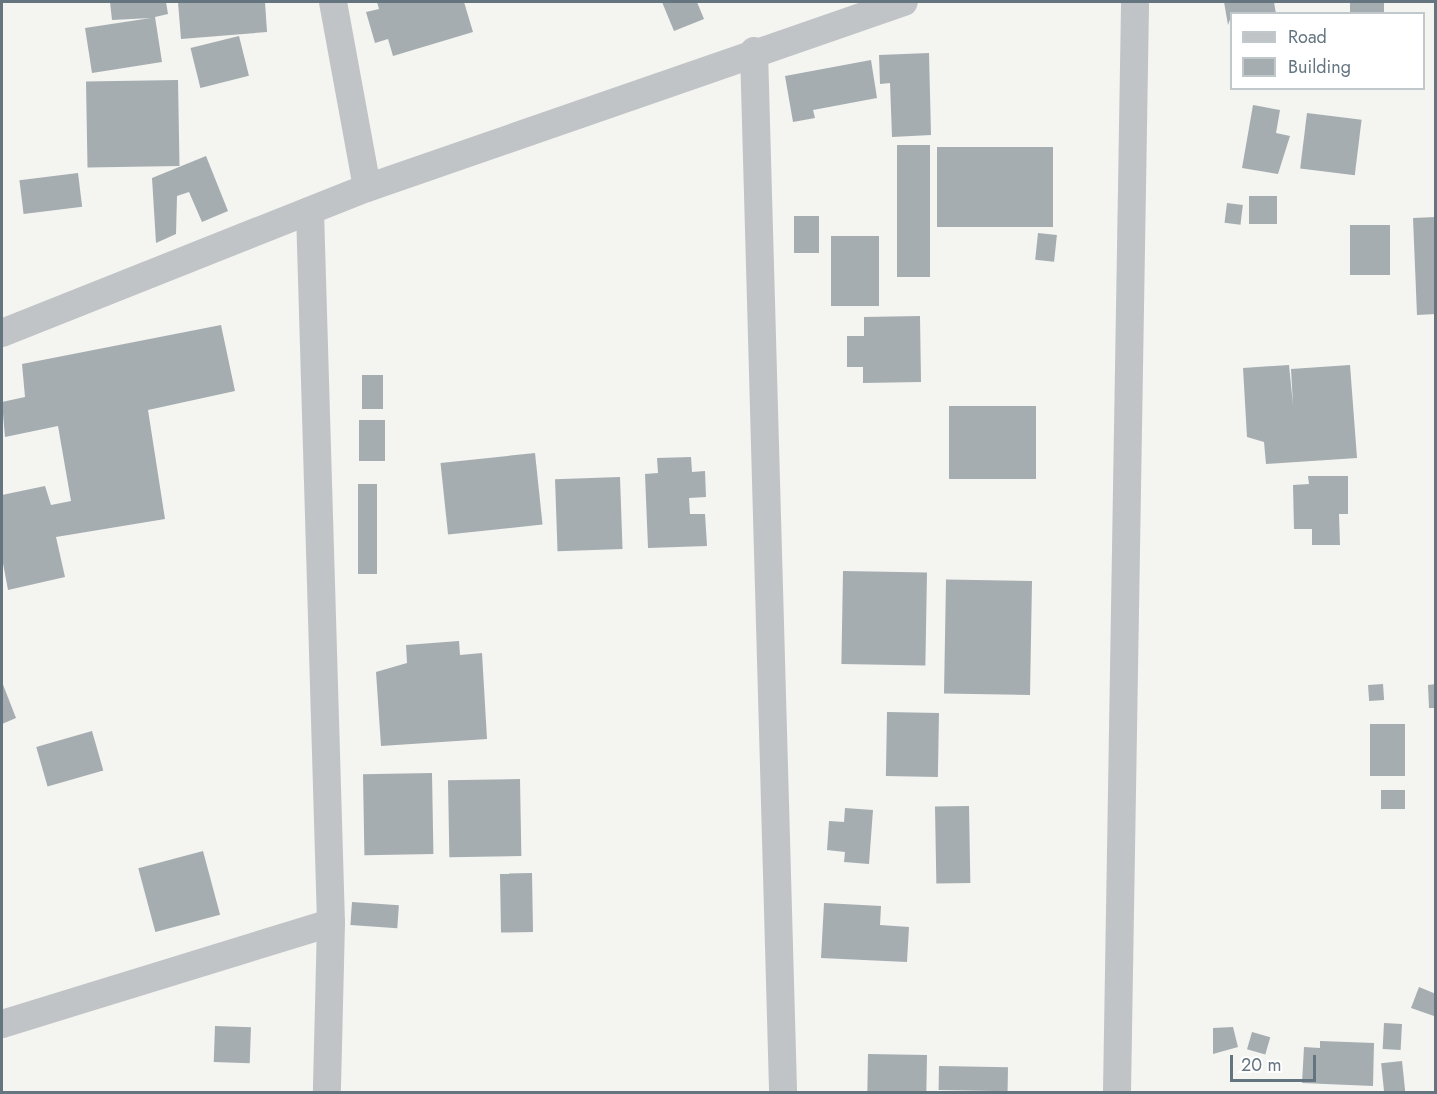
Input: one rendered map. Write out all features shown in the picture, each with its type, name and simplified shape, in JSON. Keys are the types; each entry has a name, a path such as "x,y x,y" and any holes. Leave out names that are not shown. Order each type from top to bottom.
{"street":[{"path":"333,2 367,188"},
{"path":"2,333 367,188 754,51 904,2"},
{"path":"1117,1092 1136,2"},
{"path":"754,51 783,1092"},
{"path":"310,211 331,923 327,1092"},
{"path":"2,1024 331,923"}],"building":[{"path":"110,2 166,2 168,14 155,17 162,62 92,73 85,28 151,18 112,20"},
{"path":"178,2 265,2 267,32 181,39"},
{"path":"377,2 464,2 473,32 393,56 388,39 375,43 366,12 379,9"},
{"path":"662,2 697,2 704,19 674,31"},
{"path":"1224,2 1274,2 1276,12 1230,12 1228,25"},
{"path":"1350,2 1384,2 1384,12 1350,12"},
{"path":"239,36 249,76 200,88 190,48"},
{"path":"929,53 931,135 892,137 890,83 880,84 879,55"},
{"path":"871,60 877,98 813,110 815,118 793,122 785,76"},
{"path":"178,80 180,166 88,168 86,82"},
{"path":"1253,105 1280,110 1276,133 1290,136 1278,174 1242,168"},
{"path":"1307,113 1362,120 1355,175 1300,169"},
{"path":"897,145 930,145 930,277 897,277"},
{"path":"937,147 1053,147 1053,227 937,227"},
{"path":"206,156 228,211 202,222 189,192 177,196 176,234 156,243 152,178"},
{"path":"78,173 82,207 24,214 19,180"},
{"path":"1249,196 1277,196 1277,224 1249,224"},
{"path":"1227,203 1243,205 1240,225 1225,223"},
{"path":"794,216 819,216 819,253 794,253"},
{"path":"1436,217 1436,314 1417,315 1413,218"},
{"path":"1350,225 1390,225 1390,275 1350,275"},
{"path":"1038,233 1057,235 1054,262 1035,260"},
{"path":"831,236 879,236 879,306 831,306"},
{"path":"920,316 921,382 863,383 863,367 847,367 847,336 864,336 864,317"},
{"path":"221,325 235,391 148,410 165,519 56,537 65,577 8,590 2,558 2,495 45,486 51,505 71,501 58,426 5,437 2,402 25,397 22,364"},
{"path":"1289,365 1293,405 1291,369 1350,365 1357,458 1266,464 1264,442 1247,437 1243,368"},
{"path":"362,375 383,375 383,409 362,409"},
{"path":"949,406 1036,406 1036,479 949,479"},
{"path":"359,420 385,420 385,461 359,461"},
{"path":"535,453 543,525 448,535 441,463"},
{"path":"691,457 692,472 705,471 706,497 689,498 690,514 705,514 707,546 648,548 645,474 658,473 657,458"},
{"path":"1308,476 1348,476 1348,514 1339,514 1340,545 1312,545 1312,529 1294,529 1293,485 1309,484"},
{"path":"620,477 623,549 558,551 555,479"},
{"path":"358,484 377,484 377,574 358,574"},
{"path":"843,571 927,572 925,665 841,664"},
{"path":"946,579 1032,581 1030,695 944,693"},
{"path":"459,641 460,655 482,653 487,739 381,746 376,672 407,663 406,645"},
{"path":"2,682 16,718 2,724"},
{"path":"1383,684 1384,700 1369,701 1368,685"},
{"path":"1436,684 1436,708 1429,708 1428,685"},
{"path":"887,712 939,713 938,777 886,776"},
{"path":"1370,724 1405,724 1405,776 1370,776"},
{"path":"92,731 103,770 48,786 36,747"},
{"path":"432,773 433,854 364,855 363,774"},
{"path":"520,779 521,856 449,857 448,780"},
{"path":"1381,790 1405,790 1405,809 1381,809"},
{"path":"969,806 970,883 936,884 935,807"},
{"path":"845,808 873,810 869,864 844,862 845,852 827,850 829,821 844,822"},
{"path":"203,851 220,915 155,932 138,868"},
{"path":"532,873 533,932 501,933 500,874"},
{"path":"352,902 399,905 397,928 350,925"},
{"path":"824,903 881,906 880,925 909,927 907,962 821,958"},
{"path":"1419,987 1436,994 1434,1016 1411,1008"},
{"path":"1384,1023 1402,1024 1401,1050 1383,1049"},
{"path":"215,1026 251,1027 250,1063 214,1062"},
{"path":"1233,1027 1238,1047 1213,1054 1213,1028"},
{"path":"1252,1032 1270,1037 1265,1055 1247,1049"},
{"path":"1320,1041 1374,1043 1373,1086 1302,1083 1304,1047 1320,1048"},
{"path":"868,1054 927,1055 926,1092 867,1092"},
{"path":"1402,1061 1405,1092 1384,1092 1381,1063"},
{"path":"939,1066 1008,1067 1008,1091 939,1090"}]}
